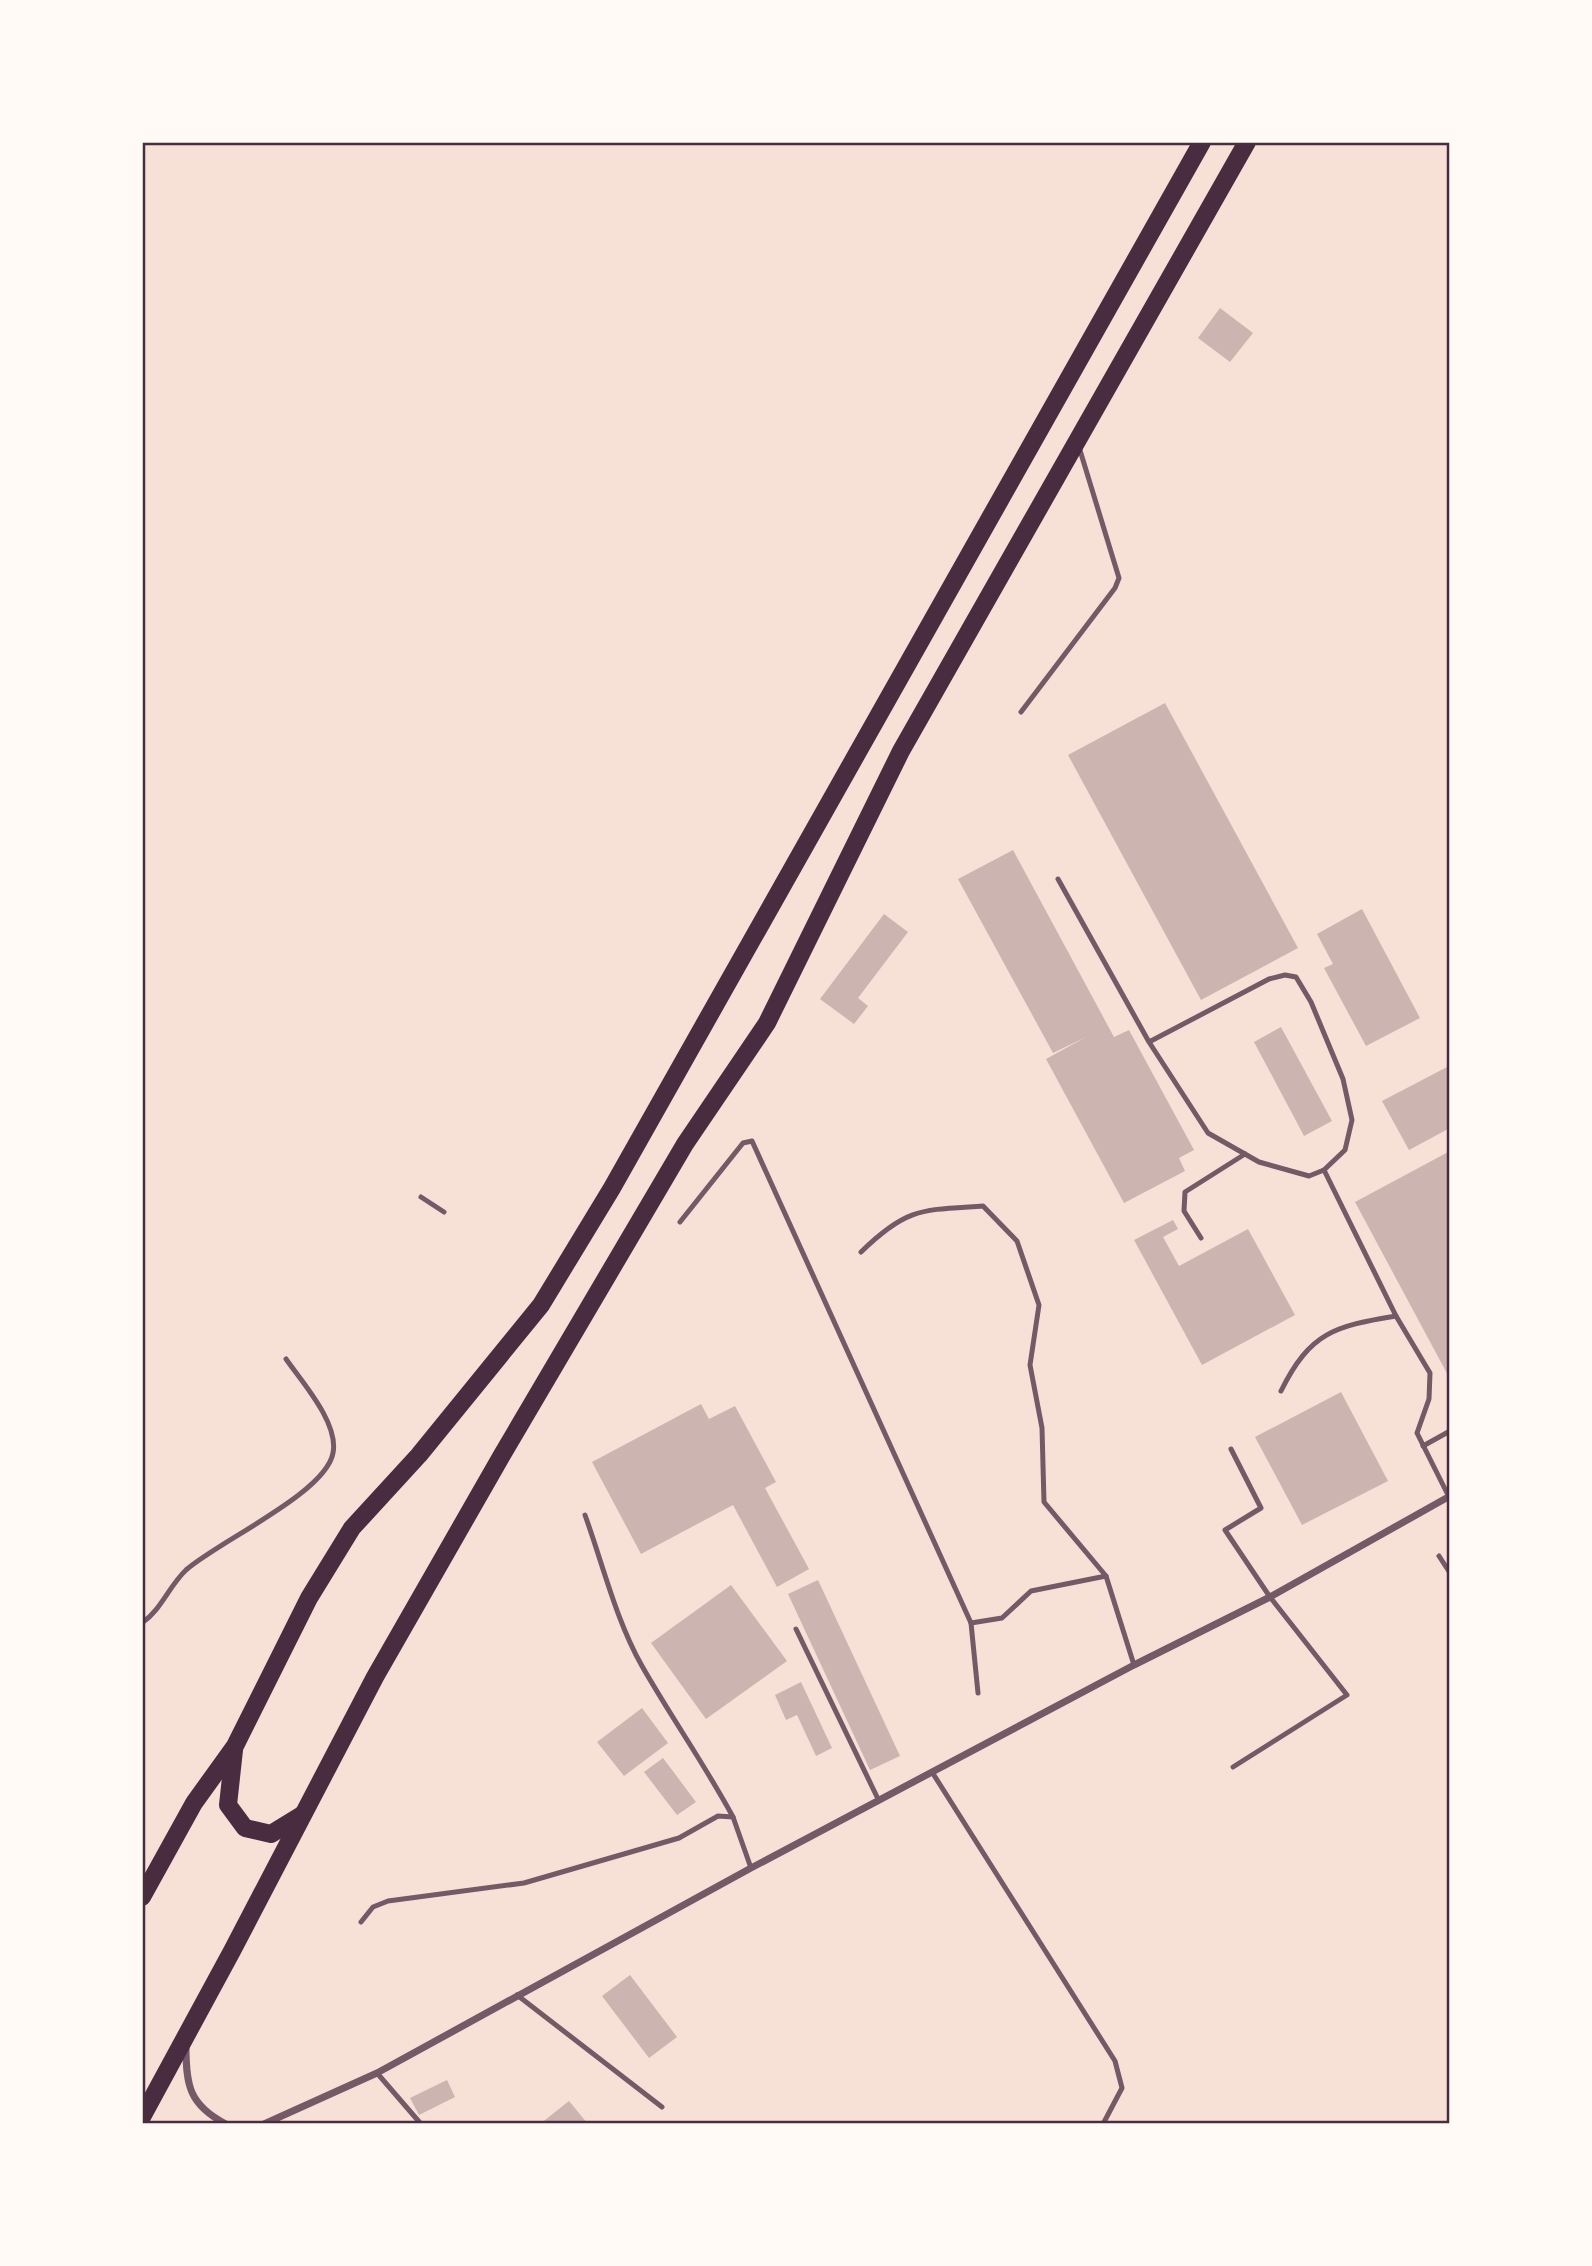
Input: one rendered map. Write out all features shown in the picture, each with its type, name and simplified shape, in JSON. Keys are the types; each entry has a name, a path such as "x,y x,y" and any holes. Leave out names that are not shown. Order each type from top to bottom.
{"main road":[{"path":"142,1897 194,1803 234,1746 309,1598 352,1528 419,1455 541,1305 612,1188 1202,142"},
{"path":"142,2117 375,1677 685,1144 767,1023 901,751 1078,444 1247,142"},
{"path":"234,1746 228,1805 245,1828 271,1834 302,1815"}],"street":[{"path":"264,2124 377,2073 751,1868 1134,1665 1270,1597 1450,1497"},
{"path":"186,2035 186,2077 191,2093 208,2115 226,2124"}],"lane":[{"path":"1021,712 1115,588 1119,578 1078,444"},
{"path":"1058,879 1149,1042 1208,1133 1259,1162 1309,1176 1324,1170 1345,1150 1352,1120 1343,1079 1311,1002 1296,977 1285,975 1269,979 1149,1042"},
{"path":"680,1222 743,1143 752,1141 971,1623 978,1693"},
{"path":"1201,1238 1184,1211 1185,1192 1245,1154"},
{"path":"1324,1170 1396,1316 1430,1373 1429,1399 1417,1433 1450,1497"},
{"path":"421,1197 444,1212"},
{"path":"861,1252 883,1231 918,1210 983,1206 1017,1241 1039,1306 1030,1365 1042,1428 1044,1502 1107,1576 1134,1665"},
{"path":"1281,1391 1296,1361 1316,1342 1339,1327 1396,1316"},
{"path":"142,1623 186,1571 322,1477 334,1452 331,1433 321,1409 286,1360"},
{"path":"1423,1446 1450,1431"},
{"path":"1231,1449 1261,1508 1225,1530 1270,1597 1347,1695 1233,1767"},
{"path":"585,1515 625,1632 733,1817 751,1868"},
{"path":"1439,1556 1450,1573"},
{"path":"971,1623 1002,1618 1031,1591 1107,1576"},
{"path":"796,1629 879,1801"},
{"path":"932,1772 1115,2061 1122,2088 1103,2124"},
{"path":"361,1922 373,1908 388,1901 524,1884 679,1838 718,1816 733,1817"},
{"path":"517,1994 662,2107"},
{"path":"377,2073 421,2124"}],"building":[{"path":"1220,308 1253,333 1230,362 1198,338"},
{"path":"1165,703 1298,948 1201,1000 1068,755"},
{"path":"1013,850 1114,1037 1129,1030 1194,1150 1179,1158 1185,1171 1124,1203 1046,1059 1086,1037 1053,1053 958,879"},
{"path":"1362,909 1420,1018 1366,1046 1324,968 1333,964 1317,934"},
{"path":"884,914 908,932 858,998 868,1006 854,1024 820,999"},
{"path":"1281,1027 1332,1121 1304,1136 1254,1042"},
{"path":"1449,1066 1450,1128 1409,1150 1382,1101"},
{"path":"1450,1151 1450,1379 1355,1202"},
{"path":"1173,1220 1178,1229 1163,1237 1179,1266 1248,1229 1295,1315 1202,1365 1134,1240"},
{"path":"1341,1392 1388,1481 1302,1525 1255,1437"},
{"path":"701,1404 709,1419 735,1406 776,1482 765,1488 809,1569 777,1587 733,1505 641,1554 592,1462"},
{"path":"818,1580 900,1756 870,1770 788,1594"},
{"path":"731,1585 787,1661 706,1719 651,1643"},
{"path":"801,1682 832,1748 816,1756 797,1715 786,1720 775,1695"},
{"path":"642,1708 668,1743 624,1776 597,1742"},
{"path":"663,1758 696,1802 677,1815 644,1772"},
{"path":"630,1975 677,2037 649,2058 602,1996"},
{"path":"447,2080 455,2097 419,2115 410,2098"},
{"path":"569,2101 588,2124 540,2124"}]}
